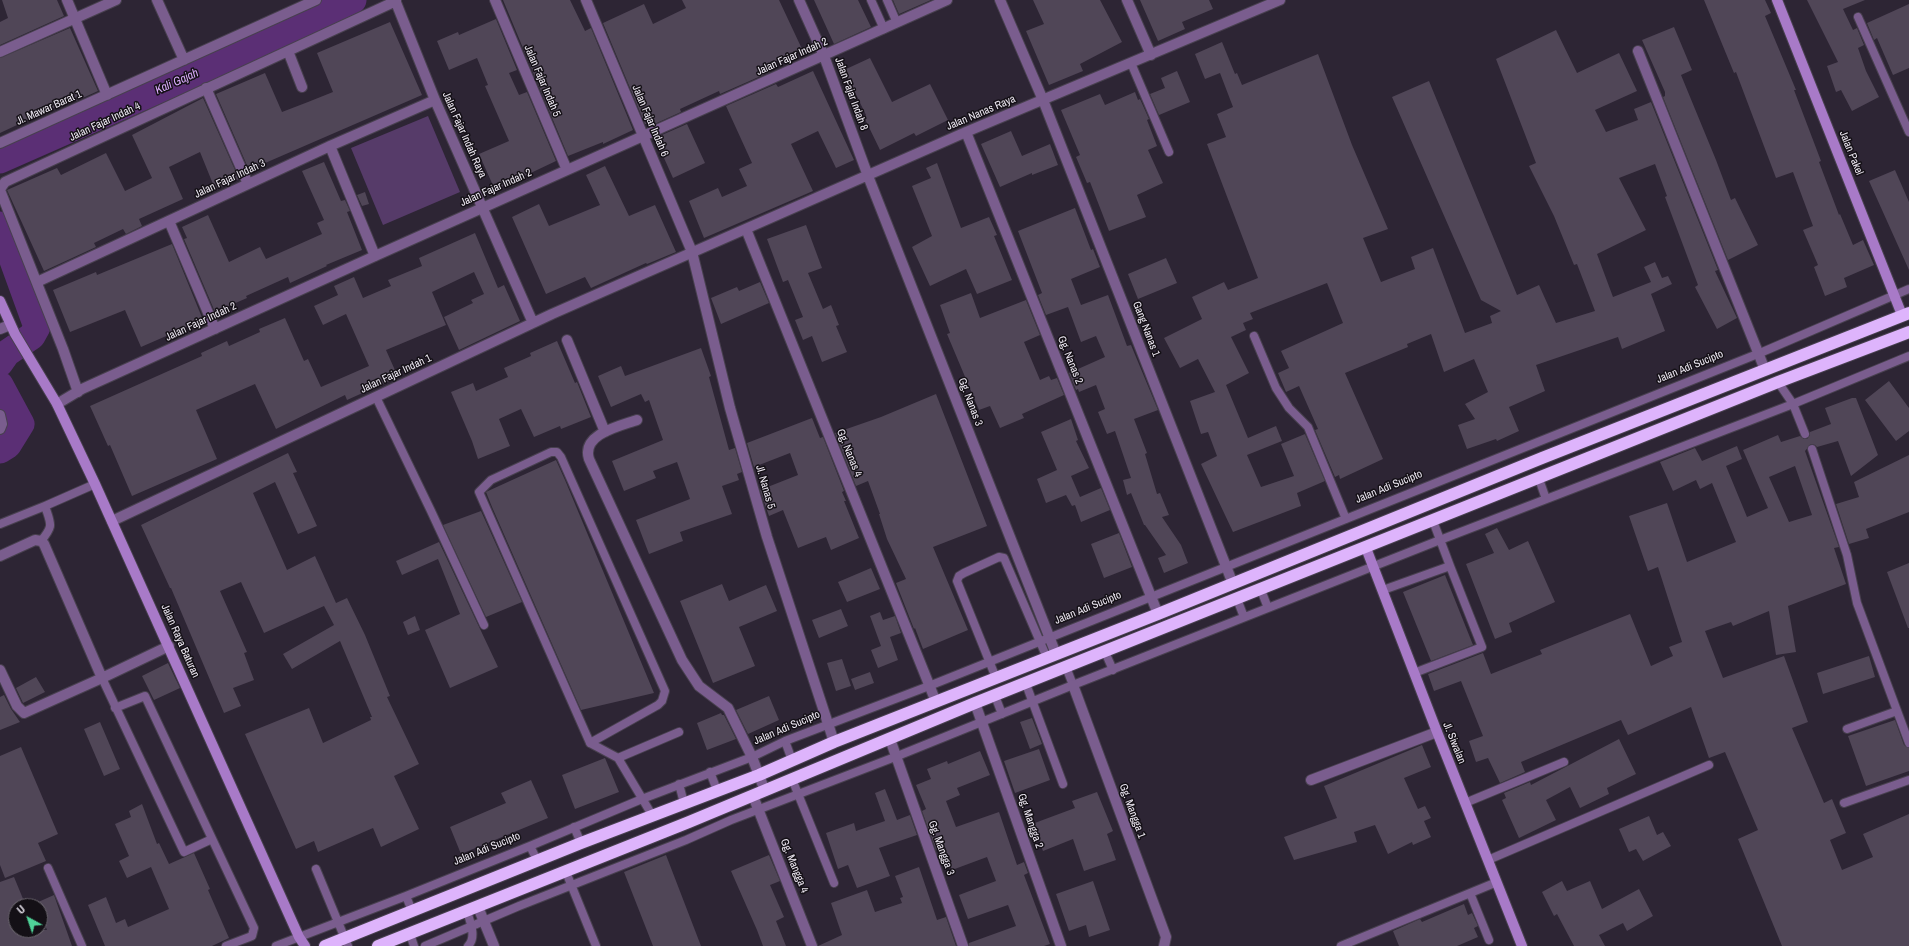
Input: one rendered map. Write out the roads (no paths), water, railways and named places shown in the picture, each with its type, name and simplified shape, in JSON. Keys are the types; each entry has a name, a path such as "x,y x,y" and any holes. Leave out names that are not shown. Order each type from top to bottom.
{"highway":[{"path":"325,946 347,942 412,911 537,860 759,775 834,742 1158,614 1542,458 1906,314"},
{"path":"378,946 753,796 975,703 1539,479 1778,382 1908,335"}],"main road":[{"name":"Jalan Pakel","path":"1777,0 1894,296 1906,314"},
{"name":"Jalan Raya Baturan","path":"0,301 10,325 24,351 57,404 96,484 299,937 305,946"},
{"name":"Jl. Siwalan","path":"1366,548 1522,946"},
{"path":"299,937 314,946"}],"street":[{"path":"67,0 107,95"},
{"path":"0,52 116,0"},
{"path":"157,0 184,60"},
{"name":"Jl. Mawar Barat 1","path":"0,143 184,60 305,2 316,0"},
{"name":"Jalan Fajar Indah 5","path":"495,0 567,170"},
{"name":"Jalan Fajar Indah 6","path":"586,0 692,252"},
{"name":"Jalan Fajar Indah 2","path":"57,404 78,392 483,207 948,0"},
{"name":"Gang Nanas 1","path":"1000,0 1043,100 1233,584"},
{"path":"1127,0 1151,55"},
{"name":"Jalan Nanas Raya","path":"692,252 966,132 1280,0"},
{"name":"Jalan Fajar Indah 4","path":"78,392 0,189 5,182 395,1"},
{"name":"Jalan Fajar Indah Raya","path":"395,1 435,100 483,207 532,323"},
{"name":"Jalan Fajar Indah 8","path":"802,1 868,176"},
{"path":"1638,50 1760,353 1765,370"},
{"path":"288,51 302,87"},
{"path":"206,88 248,184"},
{"name":"Jalan Fajar Indah 3","path":"37,282 330,146 435,100"},
{"name":"Gg. Nanas 2","path":"966,132 1158,614"},
{"path":"330,146 375,256"},
{"name":"Gg. Nanas 3","path":"868,176 1052,656"},
{"path":"168,221 215,329"},
{"name":"Gg. Nanas 4","path":"746,229 936,702"},
{"name":"Jalan Fajar Indah 1","path":"112,521 532,323 692,252"},
{"name":"Jl. Nanas 5","path":"692,252 730,408 767,537 834,742"},
{"path":"0,329 10,325"},
{"path":"567,340 605,432"},
{"path":"0,415 2,424 0,429"},
{"path":"636,420 605,432 595,438 590,444 588,451 589,459 682,660 699,686 728,708 752,757 765,791"},
{"path":"0,556 35,540 41,541 44,544 102,678"},
{"path":"0,670 17,706 24,713 169,646"},
{"name":"Gg. Mangga 1","path":"1073,685 1166,937 1164,946"},
{"name":"Gg. Mangga 2","path":"975,703 1061,946"},
{"path":"1311,780 1437,732"},
{"name":"Gg. Mangga 3","path":"890,739 895,757 964,946"},
{"name":"Gg. Mangga 4","path":"753,796 812,946"},
{"path":"473,909 484,921 494,946"}],"lane":[{"path":"871,0 884,29"},
{"path":"887,0 897,23"},
{"path":"1858,17 1909,132"},
{"path":"1131,63 1169,152"},
{"name":"Jalan Adi Sucipto","path":"276,946 406,896 679,784 752,757 828,724 929,686 1760,353 1909,289"},
{"path":"1254,336 1276,388 1289,408 1308,427 1346,519"},
{"path":"425,946 498,914 686,840 731,820 799,795 1032,701 1440,540 1793,404 1909,356"},
{"path":"1778,382 1793,404 1805,434"},
{"path":"376,397 432,511 484,625"},
{"path":"1812,449 1847,555 1857,603 1909,743"},
{"path":"590,743 658,705 662,701 665,691 561,457 557,452 551,452 491,480 479,492 590,743 618,758 652,815"},
{"path":"1539,479 1546,499"},
{"path":"0,524 96,484"},
{"path":"41,541 51,525 45,506"},
{"path":"1414,673 1482,647 1433,521"},
{"path":"996,678 957,581 959,576 999,557 1004,558 1045,639"},
{"path":"1382,590 1450,566"},
{"path":"1261,590 1268,608"},
{"path":"1238,599 1244,617"},
{"path":"1105,652 1113,670"},
{"path":"1066,667 1073,685"},
{"path":"102,678 184,852 212,839"},
{"path":"1026,684 1063,784"},
{"path":"115,708 145,696 254,928 252,936 226,946"},
{"path":"995,696 1002,714"},
{"path":"1848,728 1897,711"},
{"path":"618,758 679,732"},
{"path":"785,742 792,760"},
{"path":"1465,803 1564,762"},
{"path":"1488,860 1708,765"},
{"path":"710,772 717,790"},
{"path":"792,779 834,883"},
{"path":"1844,803 1909,780"},
{"path":"679,784 684,803"},
{"path":"726,806 731,820"},
{"path":"680,825 686,840"},
{"path":"574,827 581,843"},
{"path":"644,840 650,854"},
{"path":"530,846 537,860"},
{"path":"48,868 82,946"},
{"path":"316,869 347,942"},
{"path":"566,872 596,946"},
{"path":"1341,946 1497,882"},
{"path":"513,893 519,906"},
{"path":"1470,893 1489,940"},
{"path":"406,896 412,911"},
{"path":"492,901 498,914"},
{"path":"468,946 471,942 473,909"},
{"path":"410,934 414,946"}],"waterway":[{"name":"Kali Gajah","path":"0,160 245,52 353,0"},
{"name":"Kali Gajah","path":"0,225 37,327 32,336 7,353 0,363"},
{"name":"Kali Gajah","path":"0,385 21,424 8,445 0,450"}]}
